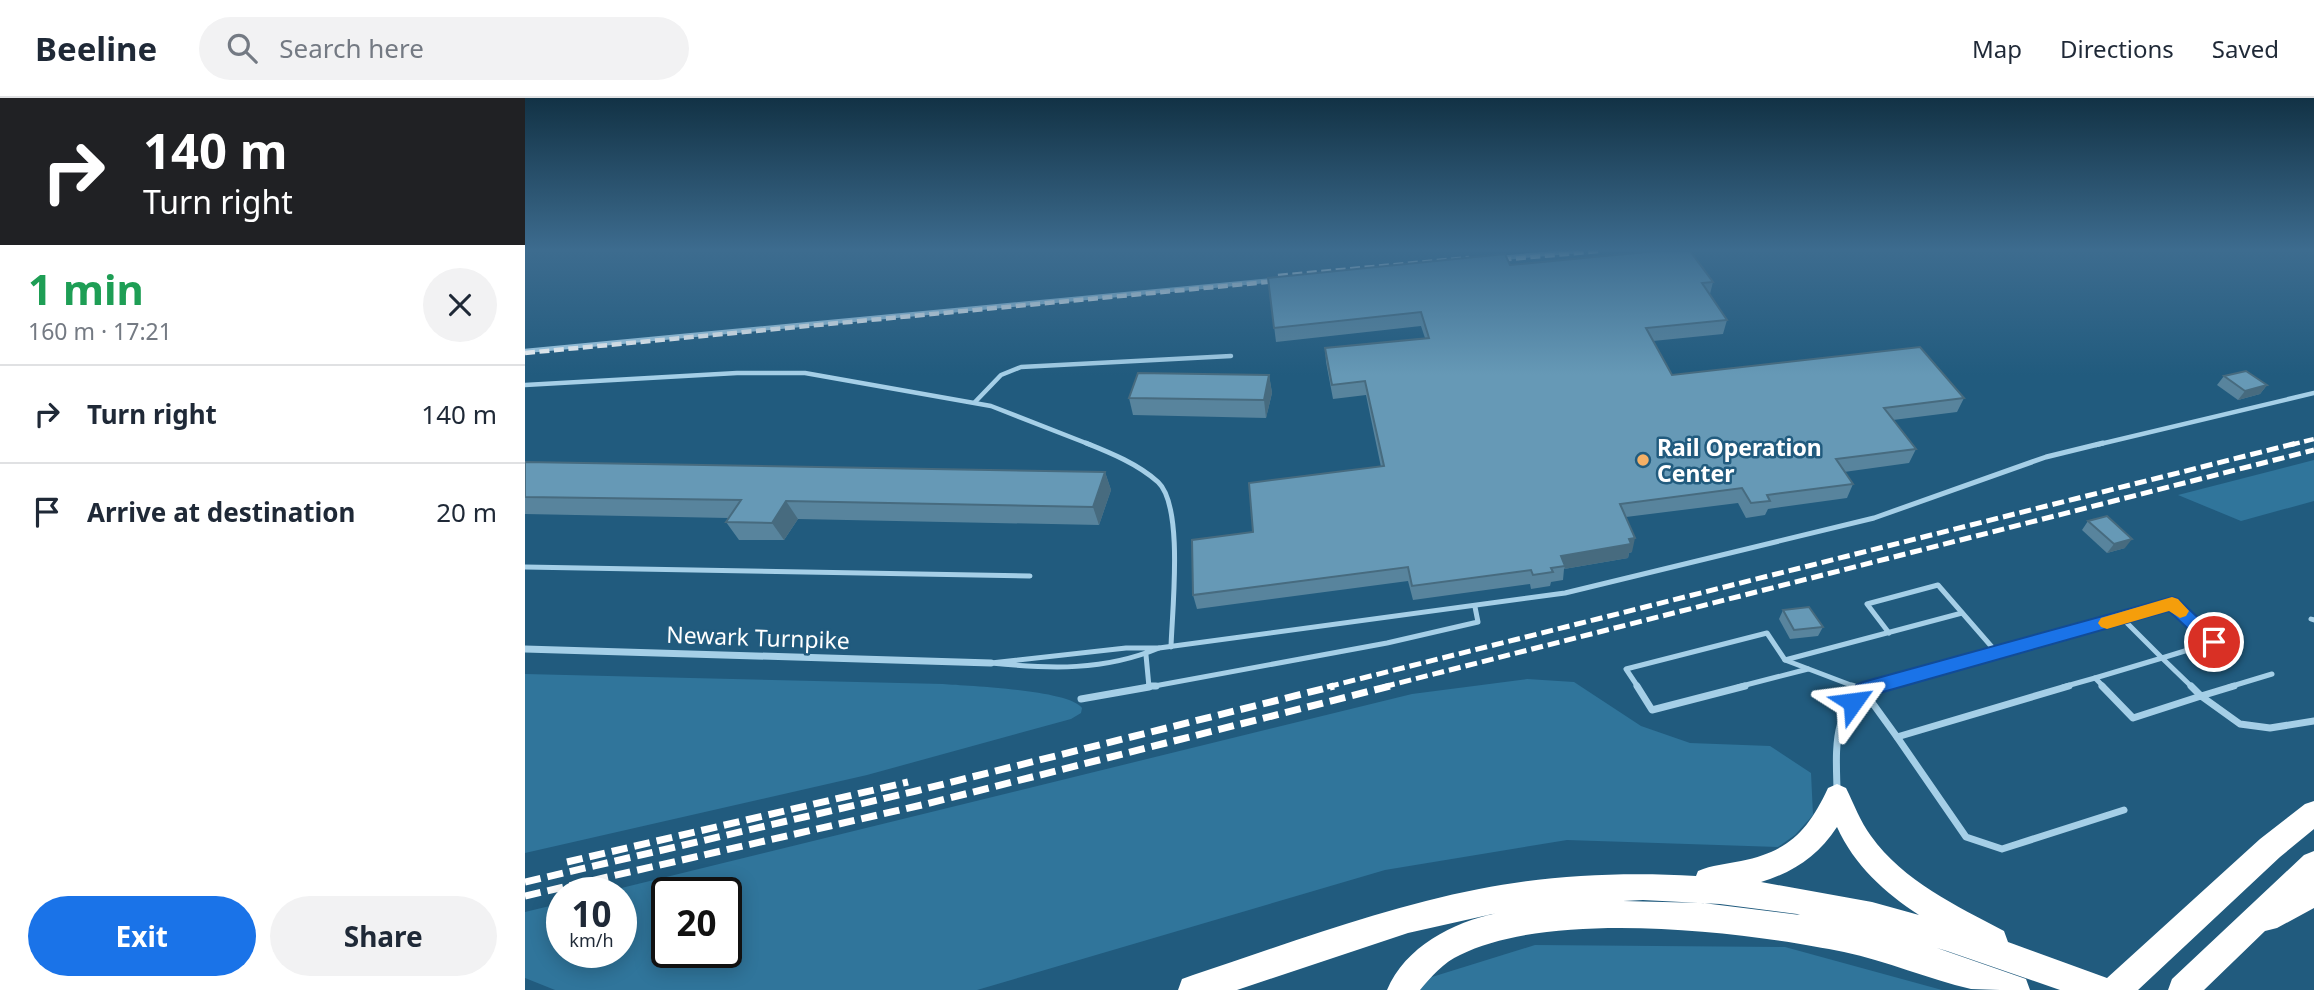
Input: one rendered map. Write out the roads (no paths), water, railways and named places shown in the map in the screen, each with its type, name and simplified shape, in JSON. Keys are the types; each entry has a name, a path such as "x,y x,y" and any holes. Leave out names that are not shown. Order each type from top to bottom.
{"highway":[{"path":"1654,887 1735,876 1789,858 1819,835 1837,796"},
{"path":"1837,796 1856,841 1894,881 1941,914 2058,974"},
{"path":"2116,990 2270,848 2314,813"},
{"path":"2183,990 2314,864"},
{"path":"1193,990 1396,924 1470,905 1560,891 1654,887 1738,891 1826,904 1916,927 2100,990"},
{"path":"2247,929 2314,893"},
{"path":"1402,990 1437,952 1470,936 1530,923 1638,915 1727,919 1834,935 1892,949 2015,990"}],"street":[{"name":"Newark Turnpike","path":"525,649 991,663"}],"lane":[{"path":"525,351 1134,293"},
{"path":"975,403 1001,374 1021,367 1231,356"},
{"path":"525,385 737,373 805,373 991,406 1120,457 1159,483 1169,500 1174,531 1171,647"},
{"path":"991,663 1126,648 1171,647 1565,593 1874,518 2035,461 2314,393"},
{"path":"525,568 1030,576"},
{"path":"1889,633 1867,604 1938,585 1998,654"},
{"path":"1837,796 1836,753 1842,715 1863,690 2172,604 2214,642 1898,737"},
{"path":"1081,699 1387,643 1478,622 1475,607"},
{"path":"1785,660 1962,613"},
{"path":"2122,618 2201,696 2240,724 2270,728 2314,722"},
{"path":"1809,668 1652,710 1626,669 1767,633 1785,660 1809,668 1863,690 1966,837 2002,849 2124,810"},
{"path":"991,663 1057,669 1087,668 1130,661 1159,648"},
{"path":"1146,655 1149,687"},
{"path":"2095,678 2133,718 2272,674"}],"railway":[{"path":"525,353 1156,293"},
{"path":"2290,445 2314,439"},
{"path":"1327,687 2297,443"},
{"path":"1383,687 2314,450"},
{"path":"525,882 916,791 1334,686"},
{"path":"525,896 926,804 1390,686"},
{"path":"567,862 908,782"}],"place":[{"name":"Rail Operation Center","path":"1643,460"}]}
